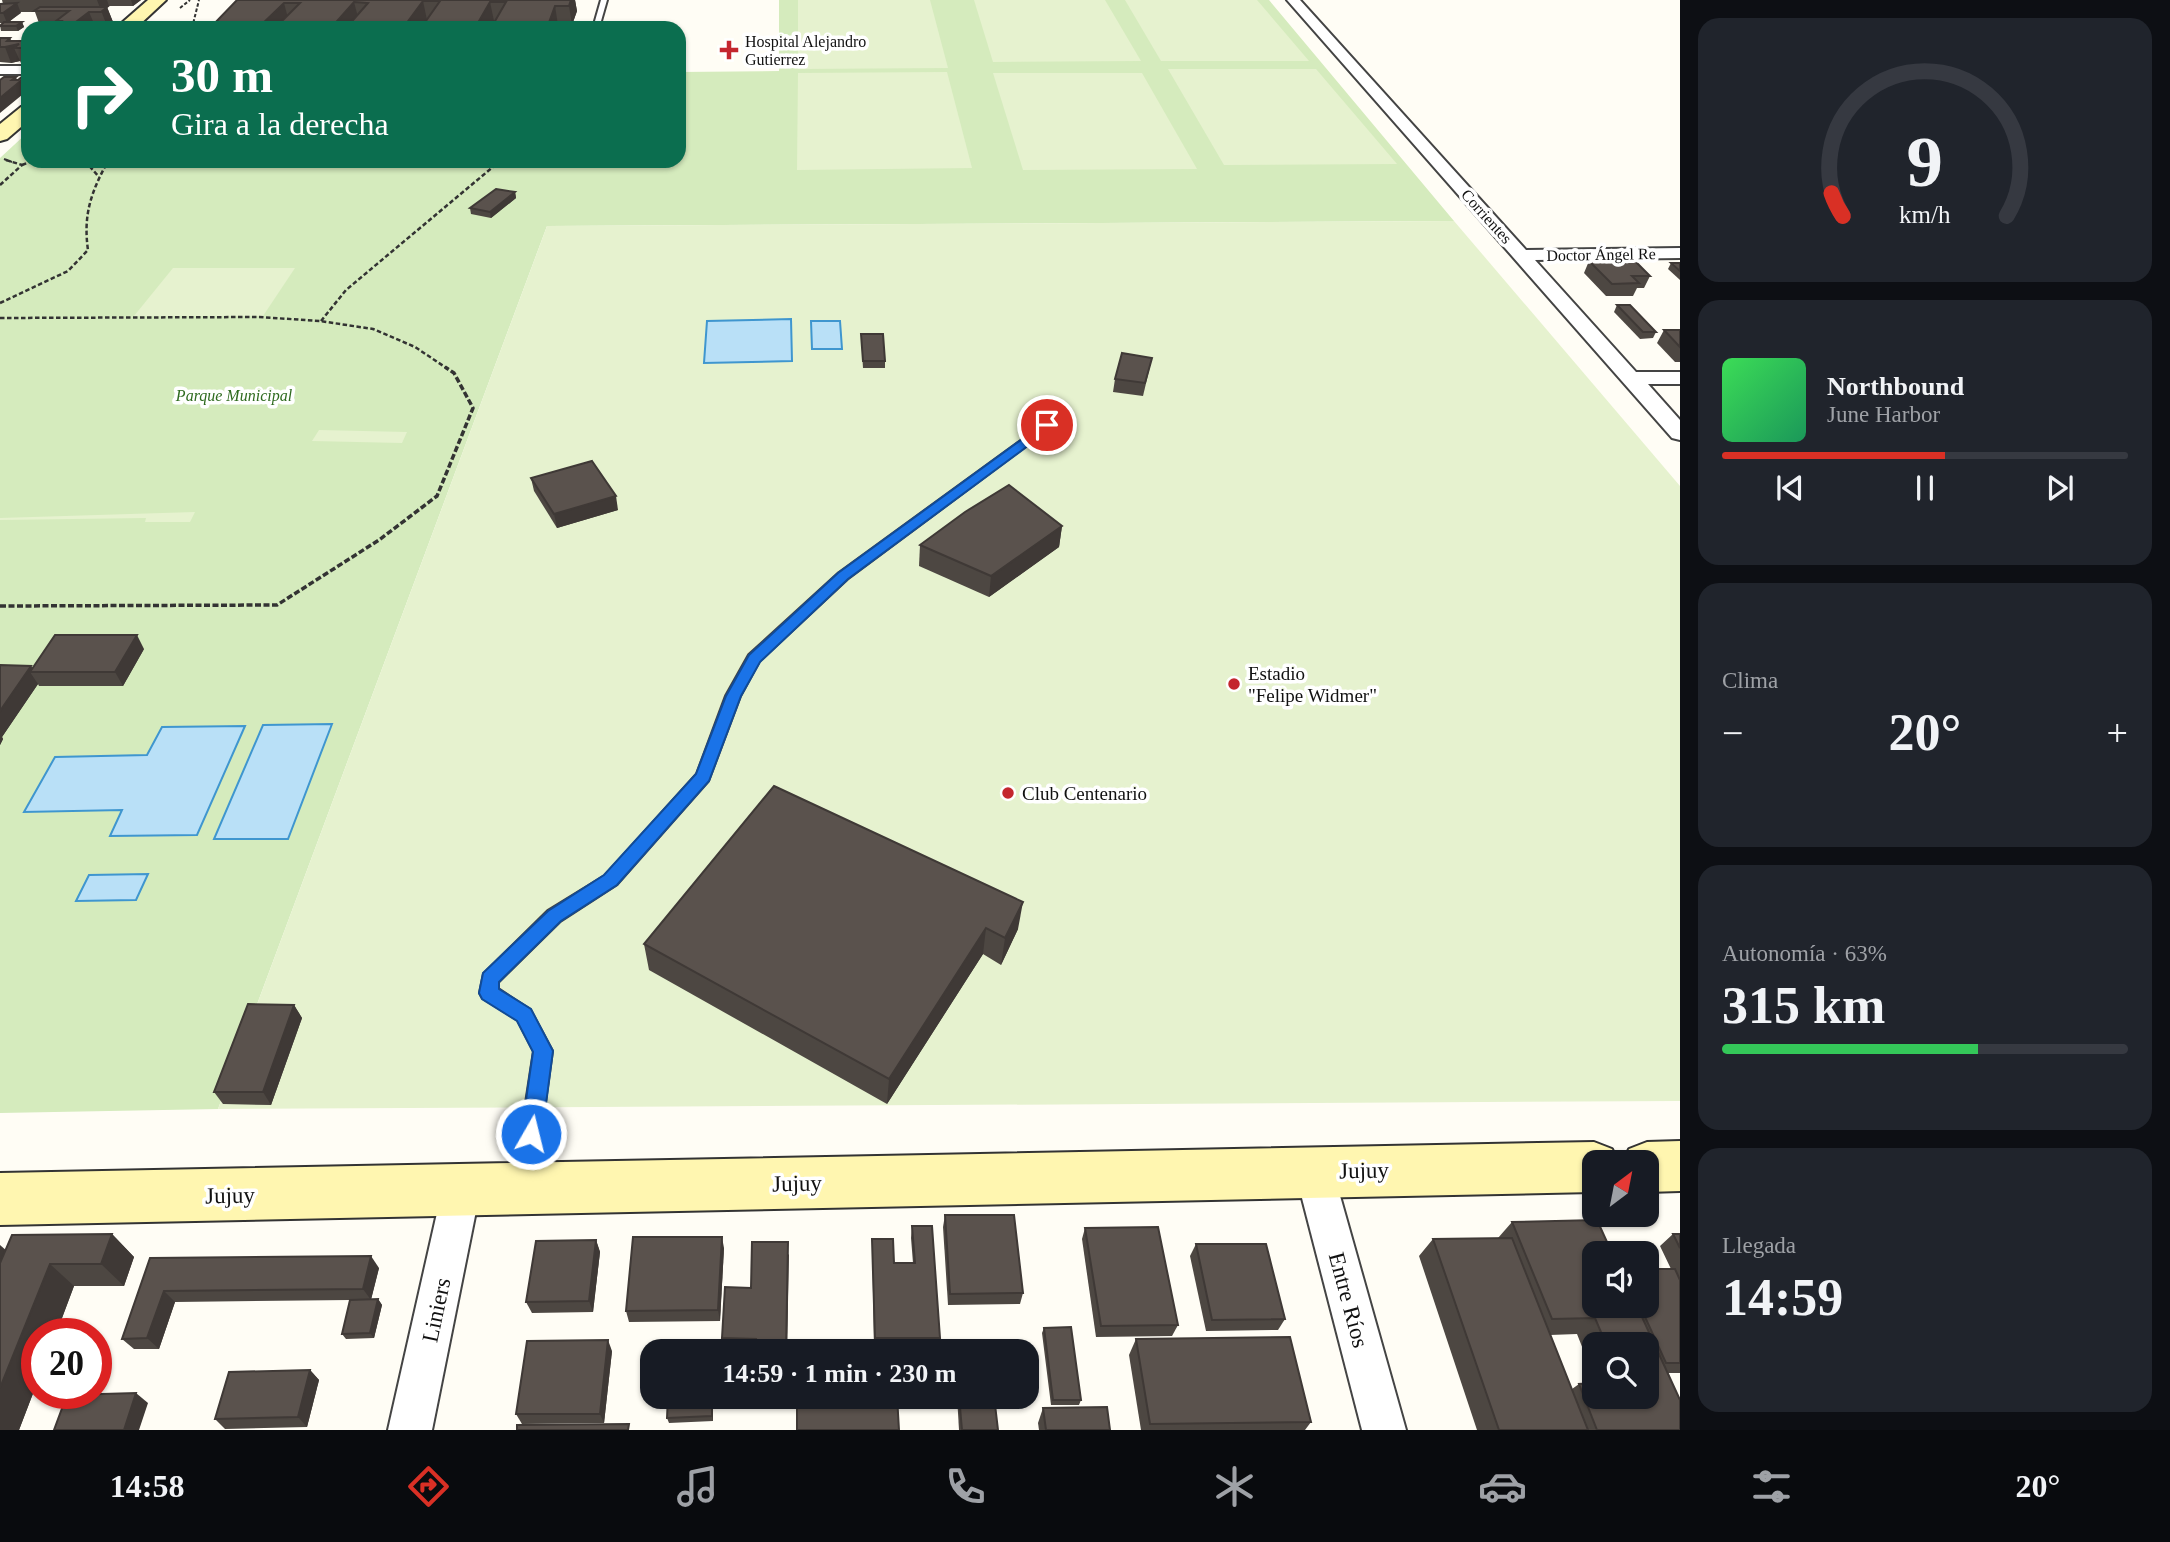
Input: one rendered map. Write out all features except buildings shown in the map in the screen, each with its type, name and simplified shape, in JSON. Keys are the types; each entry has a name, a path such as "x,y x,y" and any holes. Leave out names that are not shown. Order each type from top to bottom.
{"main road":[{"path":"133,21 158,0"},
{"path":"0,135 21,117"},
{"path":"1659,1167 1680,1166"},
{"name":"Jujuy","path":"0,1199 1582,1167"}],"street":[{"name":"Corrientes","path":"1293,0 1680,433"},
{"path":"0,70 21,70"},
{"name":"Doctor Ángel Re","path":"1522,255 1680,253"},
{"path":"1630,378 1680,378"},
{"name":"Entre Ríos","path":"1314,1171 1384,1430"},
{"name":"Liniers","path":"410,1430 461,1191"}],"lane":[{"path":"598,21 604,0"},
{"path":"523,1189 543,1051 524,1015 489,993 490,979 554,916 611,880 703,777 733,696 754,658 843,576 1047,425"}],"path":[{"path":"194,21 199,0"},
{"path":"0,158 21,165"},
{"path":"0,185 21,166"},
{"path":"91,168 99,177"},
{"path":"0,303 68,271 88,250 83,221 92,190 104,168"},
{"path":"320,321 345,290 492,168"},
{"path":"0,318 259,317 320,321 373,329 415,347 454,373 473,408 437,496 379,540 276,605 2,606 0,614"}],"green space":[{"name":"Parque Municipal","path":"779,0 1269,0 1454,221 547,226 218,1109 0,1113 0,158 21,138 21,168 686,168 686,72 779,71"},
{"path":"798,0 930,0 948,68 798,69"},
{"path":"974,0 1105,0 1141,61 993,62"},
{"path":"1125,0 1257,0 1309,61 1161,61"},
{"path":"1168,69 1316,69 1397,164 1224,165"},
{"path":"947,72 972,168 797,170 798,73"},
{"path":"993,73 1142,73 1197,169 1023,170"},
{"name":"Club Centenario","path":"1454,221 1680,486 1680,1101 218,1109 547,226"},
{"path":"173,268 295,268 263,316 134,316"},
{"path":"319,430 407,432 402,443 312,441"},
{"path":"195,512 190,522 145,522 146,518 0,520 0,518"}],"water":[{"path":"791,319 792,361 704,363 707,321"},
{"path":"811,321 840,321 842,349 812,349"},
{"path":"332,724 288,839 214,839 263,725"},
{"path":"245,726 197,835 110,836 122,810 24,812 55,757 147,755 162,727"},
{"path":"148,874 136,900 76,901 89,875"}],"place":[{"name":"Hospital Alejandro Gutierrez","path":"729,50"},
{"name":"Estadio \"Felipe Widmer\"","path":"1234,684"},
{"name":"Club Centenario","path":"1008,793"}],"route":[{"path":"531,1134 543,1051 524,1015 489,993 490,979 554,916 611,880 703,777 733,696 754,658 843,576 1047,425"}]}
